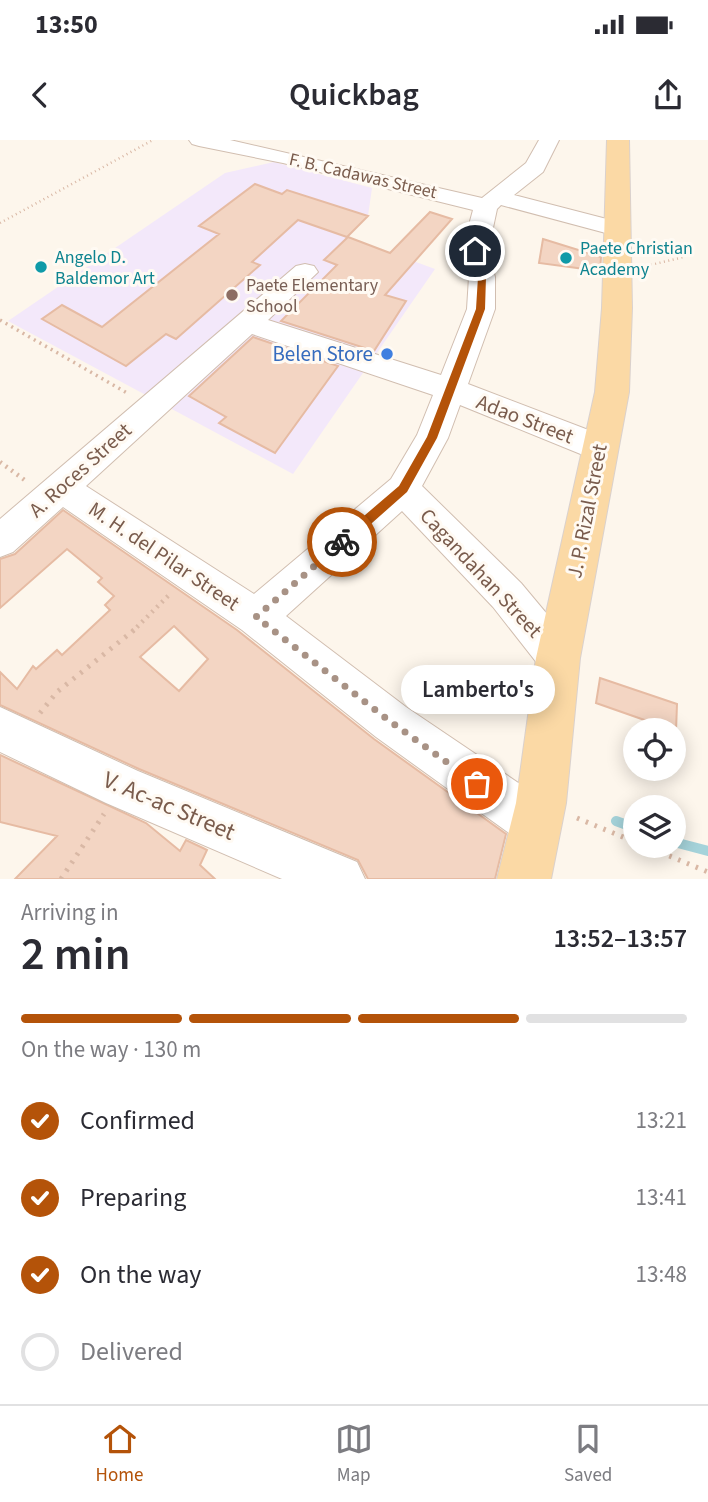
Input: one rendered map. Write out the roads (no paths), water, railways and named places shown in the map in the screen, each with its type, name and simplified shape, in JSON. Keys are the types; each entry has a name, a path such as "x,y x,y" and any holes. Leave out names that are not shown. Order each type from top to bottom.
{"main road":[{"name":"J. P. Rizal Street","path":"524,879 539,813 558,658 612,392 617,273 618,140"}],"street":[{"name":"F. B. Cadawas Street","path":"199,140 617,229"},
{"path":"256,617 403,489 432,438 481,309 482,277 475,251 491,202 535,167 549,140"},
{"name":"A. Roces Street","path":"0,541 305,272"},
{"name":"Adao Street","path":"248,323 449,389 600,448"},
{"name":"M. H. del Pilar Street","path":"62,488 256,617 402,730 539,813"},
{"name":"Cagandahan Street","path":"403,489 507,594 558,658"},
{"name":"V. Ac-ac Street","path":"10,735 122,787 340,879"}],"waterway":[{"path":"616,821 623,824"},
{"path":"686,845 708,851"}],"place":[{"name":"Paete Christian Academy","path":"566,258"},
{"name":"Angelo D. Baldemor Art","path":"41,267"},
{"name":"Paete Elementary School","path":"232,295"},
{"name":"Belen Store","path":"387,354"},
{"name":"Lamberto's","path":"477,784"}]}
